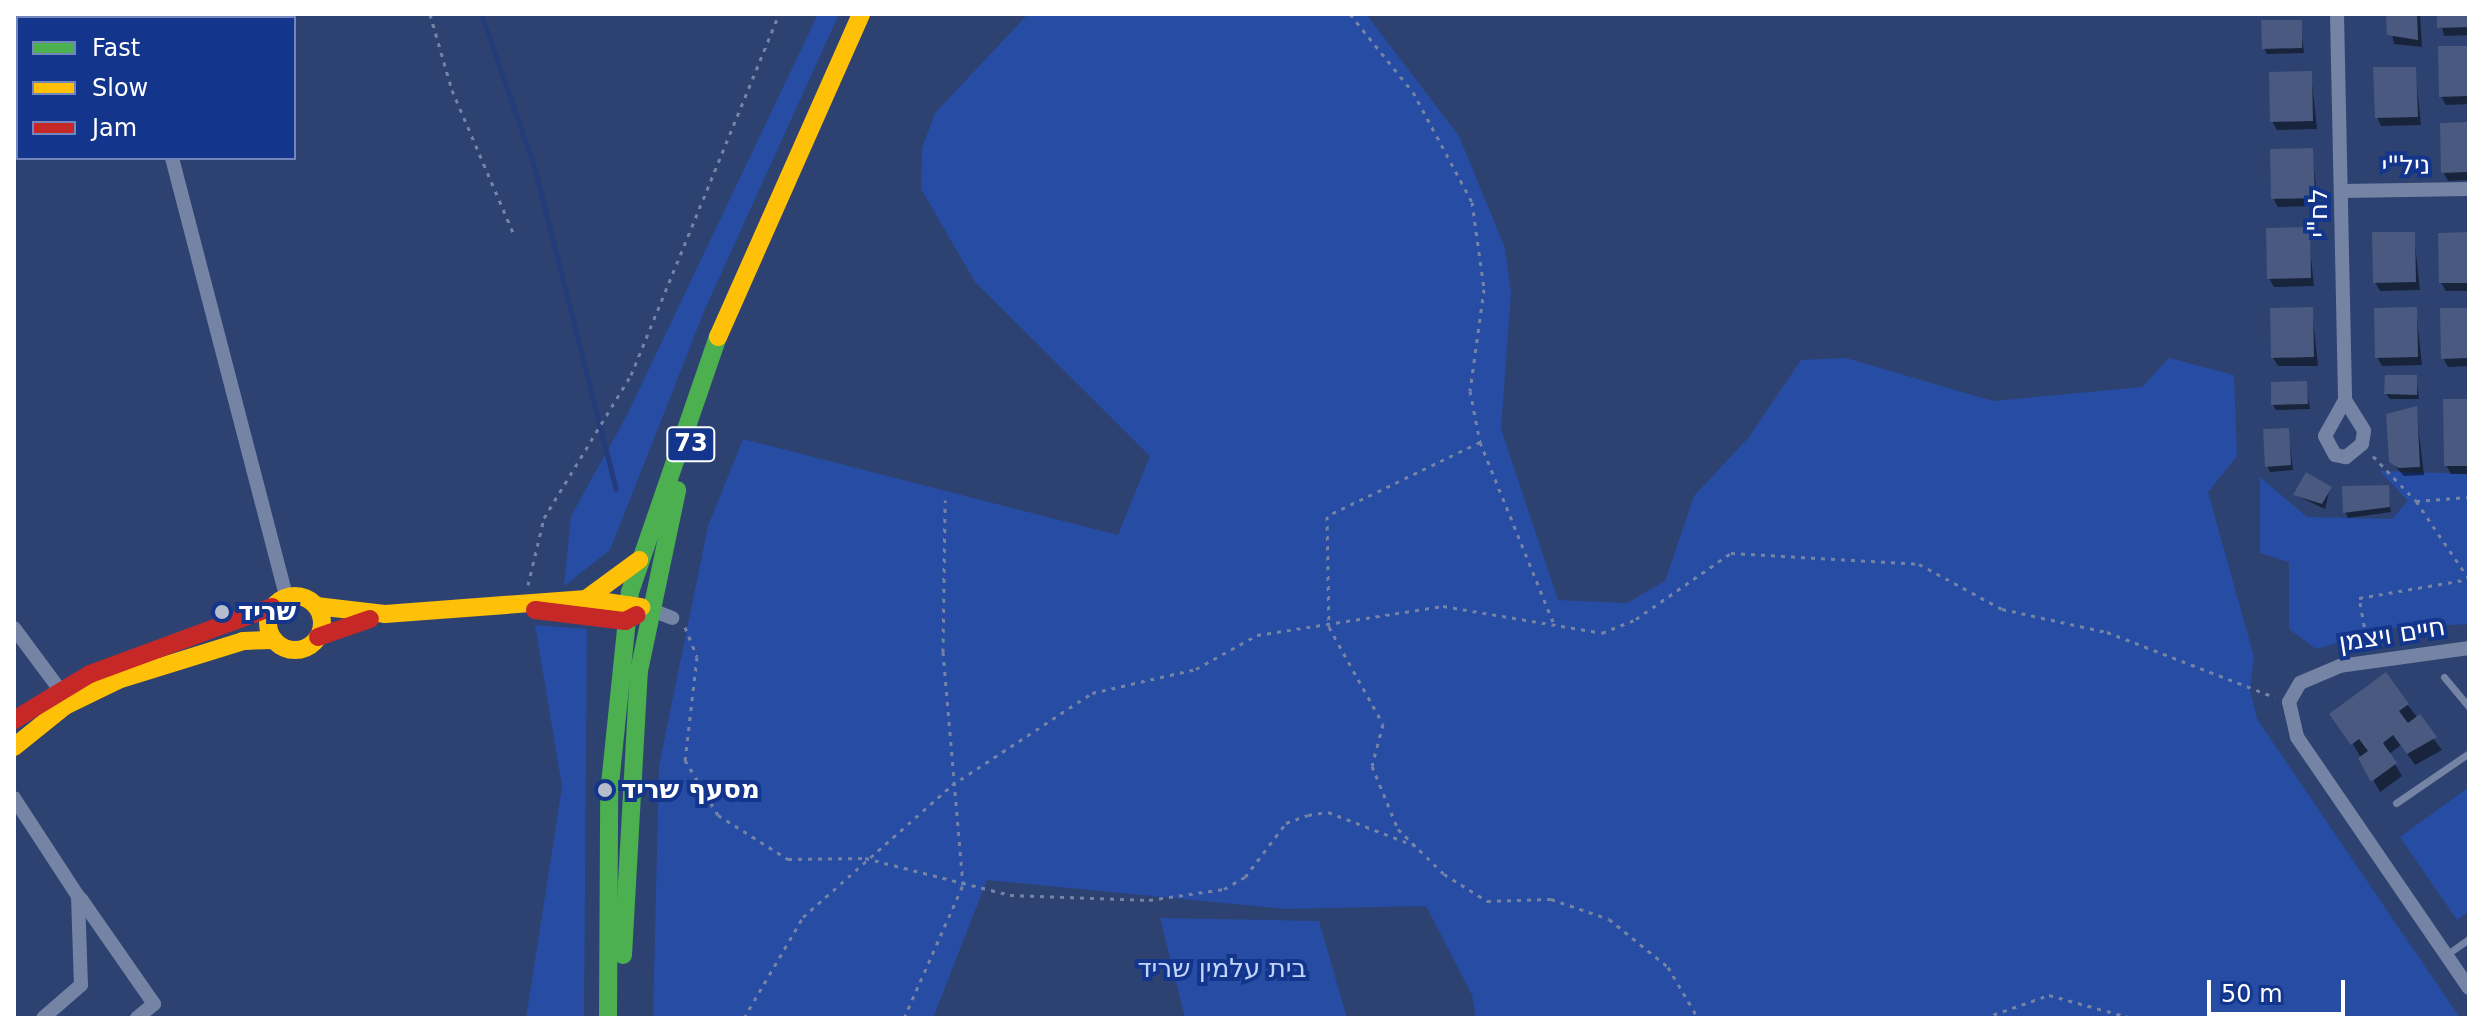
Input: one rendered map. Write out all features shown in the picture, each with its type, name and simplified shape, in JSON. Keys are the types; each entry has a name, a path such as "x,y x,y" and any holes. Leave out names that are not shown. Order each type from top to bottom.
{"main road":[{"name":"73","path":"608,1018 609,794 626,612 639,560 740,280 861,14"},
{"name":"73","path":"617,1018 649,609 740,280"},
{"path":"586,599 639,560"},
{"path":"523,608 586,599 626,612"},
{"path":"274,640 279,602"},
{"path":"14,720 60,690 279,602 385,614 523,608 626,612 649,609"},
{"path":"316,606 318,637"},
{"path":"14,747 65,706 118,680 243,641 274,640 297,650 318,637 385,614"}],"street":[{"name":"לח\"י","path":"2342,18 2345,400 2361,421 2362,444 2346,457 2329,448 2326,422 2345,400"},
{"path":"172,160 279,602"},
{"name":"ניל\"י","path":"2343,191 2469,189"},
{"path":"649,609 672,618"},
{"path":"14,628 60,690"},
{"name":"חיים ויצמן","path":"2289,702 2308,679 2370,658 2469,648"},
{"path":"2289,702 2297,737 2469,988"},
{"path":"14,798 154,1004 137,1018"},
{"path":"43,1018 81,985 78,896"}],"lane":[{"path":"2444,677 2469,707"},
{"path":"2396,803 2469,753"},
{"path":"2446,955 2469,939"}],"path":[{"path":"430,14 452,90 513,232"},
{"path":"523,608 544,518 631,375 779,14"},
{"path":"1350,14 1413,92 1472,202 1484,289 1470,391 1480,442 1554,625"},
{"path":"1480,442 1327,516 1329,627 1383,724 1372,766 1398,829 1487,901 1551,899 1609,919 1668,967 1698,1018"},
{"path":"2362,444 2416,501 2469,579 2359,598 2370,658"},
{"path":"2416,501 2469,497"},
{"path":"904,1018 963,885 952,785 943,652 945,500"},
{"path":"744,1018 803,917 865,858 952,785 1092,693 1196,669 1257,635 1329,627 1443,606 1602,633 1636,619 1731,553 1919,564 2002,609 2107,632 2289,702"},
{"path":"672,618 696,646 685,760 718,815 788,859 865,858 1010,895 1194,898 1245,877 1286,823 1328,812 1416,846"},
{"path":"1984,1018 2049,995 2132,1018"}],"green space":[{"path":"818,14 839,14 705,309 610,550 564,586 571,516 626,417"},
{"path":"1028,14 1366,14 1459,136 1505,248 1511,293 1501,429 1558,600 1627,603 1665,581 1694,496 1749,437 1801,360 1846,358 1993,401 2142,387 2169,358 2234,375 2237,456 2208,492 2254,657 2250,689 2257,719 2460,1018 1476,1018 1472,995 1426,906 1285,909 987,880 933,1018 653,1018 659,766 708,526 743,439 1118,535 1150,456 975,282 921,189 922,148 935,113"},
{"path":"2380,471 2469,474 2469,624 2388,628 2316,649 2289,629 2289,562 2260,553 2260,477 2307,517 2392,519 2408,501"},
{"path":"535,625 587,629 584,1018 526,1018 562,787"},
{"path":"2469,787 2469,911 2457,920 2400,837"},
{"name":"בית עלמין שריד","path":"1160,918 1319,921 1347,1018 1185,1018"}],"building":[{"path":"2386,14 2417,14 2418,40 2387,35"},
{"path":"2437,14 2469,14 2469,27 2437,28"},
{"path":"2261,20 2302,20 2302,48 2262,49"},
{"path":"2438,46 2469,46 2469,96 2439,97"},
{"path":"2373,67 2416,67 2418,117 2375,118"},
{"path":"2312,71 2313,121 2270,122 2269,72"},
{"path":"2469,122 2469,172 2441,173 2440,123"},
{"path":"2313,148 2315,198 2271,199 2270,149"},
{"path":"2310,227 2311,278 2267,279 2266,228"},
{"path":"2372,232 2415,232 2416,282 2373,283"},
{"path":"2469,232 2469,283 2439,283 2438,233"},
{"path":"2313,307 2314,357 2271,358 2270,308"},
{"path":"2417,307 2418,357 2375,358 2374,308"},
{"path":"2440,308 2469,308 2469,358 2441,359"},
{"path":"2385,375 2417,375 2417,395 2384,394"},
{"path":"2307,381 2308,404 2271,405 2271,382"},
{"path":"2443,399 2469,399 2469,466 2444,466"},
{"path":"2417,406 2420,467 2398,468 2389,462 2386,414"},
{"path":"2289,428 2291,465 2265,467 2263,429"},
{"path":"2306,472 2332,487 2322,504 2293,495"},
{"path":"2389,485 2390,507 2343,513 2342,486"},
{"path":"2386,672 2409,704 2399,711 2408,723 2420,714 2437,737 2407,754 2393,735 2383,743 2397,763 2371,782 2358,758 2368,751 2359,739 2351,745 2329,714"}],"waterway":[{"path":"481,14 534,166 616,489"}],"traffic: fast":[{"path":"608,1018 609,794 630,592 718,337"},
{"path":"623,955 639,671 677,490"}],"traffic: slow":[{"path":"718,337 861,14"},
{"path":"586,599 639,560"},
{"path":"295,596 314,604 322,623 314,642 295,650 276,642 268,623 276,604 295,596"},
{"path":"316,606 385,614 586,599 641,607"},
{"path":"14,747 65,706 118,680 243,641 274,640"}],"traffic: jam":[{"path":"14,720 90,674 272,607"},
{"path":"535,610 625,621 637,615"},
{"path":"318,637 370,619"}],"place":[{"name":"שריד","path":"222,612"},
{"name":"מסעף שריד","path":"605,790"}]}
